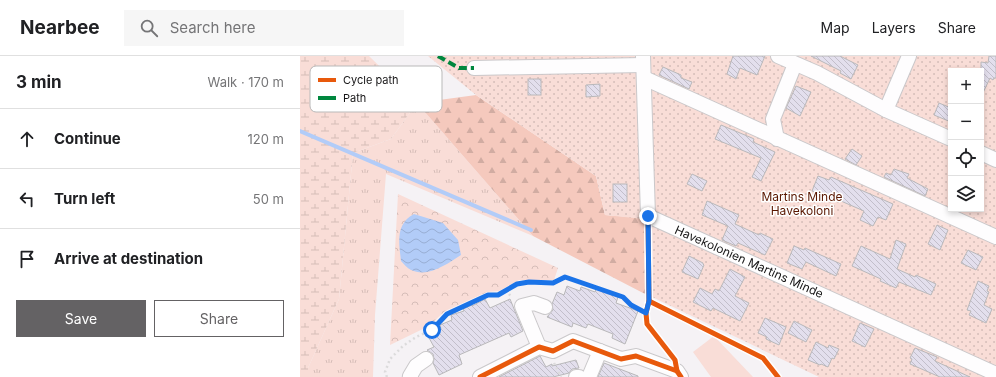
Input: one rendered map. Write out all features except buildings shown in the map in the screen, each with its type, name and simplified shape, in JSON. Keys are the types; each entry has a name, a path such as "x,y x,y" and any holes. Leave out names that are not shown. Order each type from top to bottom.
{"street":[{"path":"778,56 818,74 886,110 948,138"},
{"path":"886,110 909,56"},
{"path":"777,139 773,119 795,64"},
{"path":"474,68 643,66 710,109 996,237"},
{"name":"Havekolonien Martins Minde","path":"643,66 648,216 996,374"},
{"path":"984,154 996,160"},
{"path":"540,347 522,306 534,303 545,306"},
{"path":"480,377 540,347 553,351 573,341 621,359 636,356 677,371 681,377"},
{"path":"590,377 600,351"},
{"path":"411,377 410,376 416,366 426,359"}],"path":[{"path":"387,377 385,372 390,359 403,346 416,337 432,330 447,314 488,295 498,295 517,284 529,282 553,283 565,277 623,297 631,305 647,316 648,307"}],"green space":[{"path":"300,56 369,56 379,66 310,66 310,112 410,112 391,139 353,153 339,299 308,368 308,377 300,377"},
{"name":"Martins Minde Havekoloni","path":"428,56 996,56 996,377 819,377 646,294 644,219 605,215 596,176 476,95"},
{"path":"476,95 596,176 605,215 644,218 645,294 533,236 425,112 442,112 442,100"},
{"path":"410,112 425,112 533,236 386,174 375,315 373,377 308,377 308,368 339,299 353,153 391,139"},
{"path":"398,194 558,268 554,280 519,280 499,291 487,292 445,311 429,326 390,345"},
{"path":"714,336 753,377 711,377 693,352"}],"water":[{"path":"414,214 443,223 458,240 461,255 444,266 431,271 417,272 407,267 401,261 399,241 401,229 404,223"}],"waterway":[{"path":"300,131 531,230"}],"marked path":[{"path":"438,56 459,68 474,68"}],"cycle path":[{"path":"648,216 649,301 763,358 778,377"},
{"path":"649,301 646,313 647,324 675,360 677,371"},
{"path":"480,377 539,347 553,351 573,341 621,359 636,356 677,371 681,377"}],"route":[{"path":"432,330 447,314 488,295 498,295 517,284 529,282 553,283 565,277 623,297 631,305 646,313 649,301 648,216"}]}
